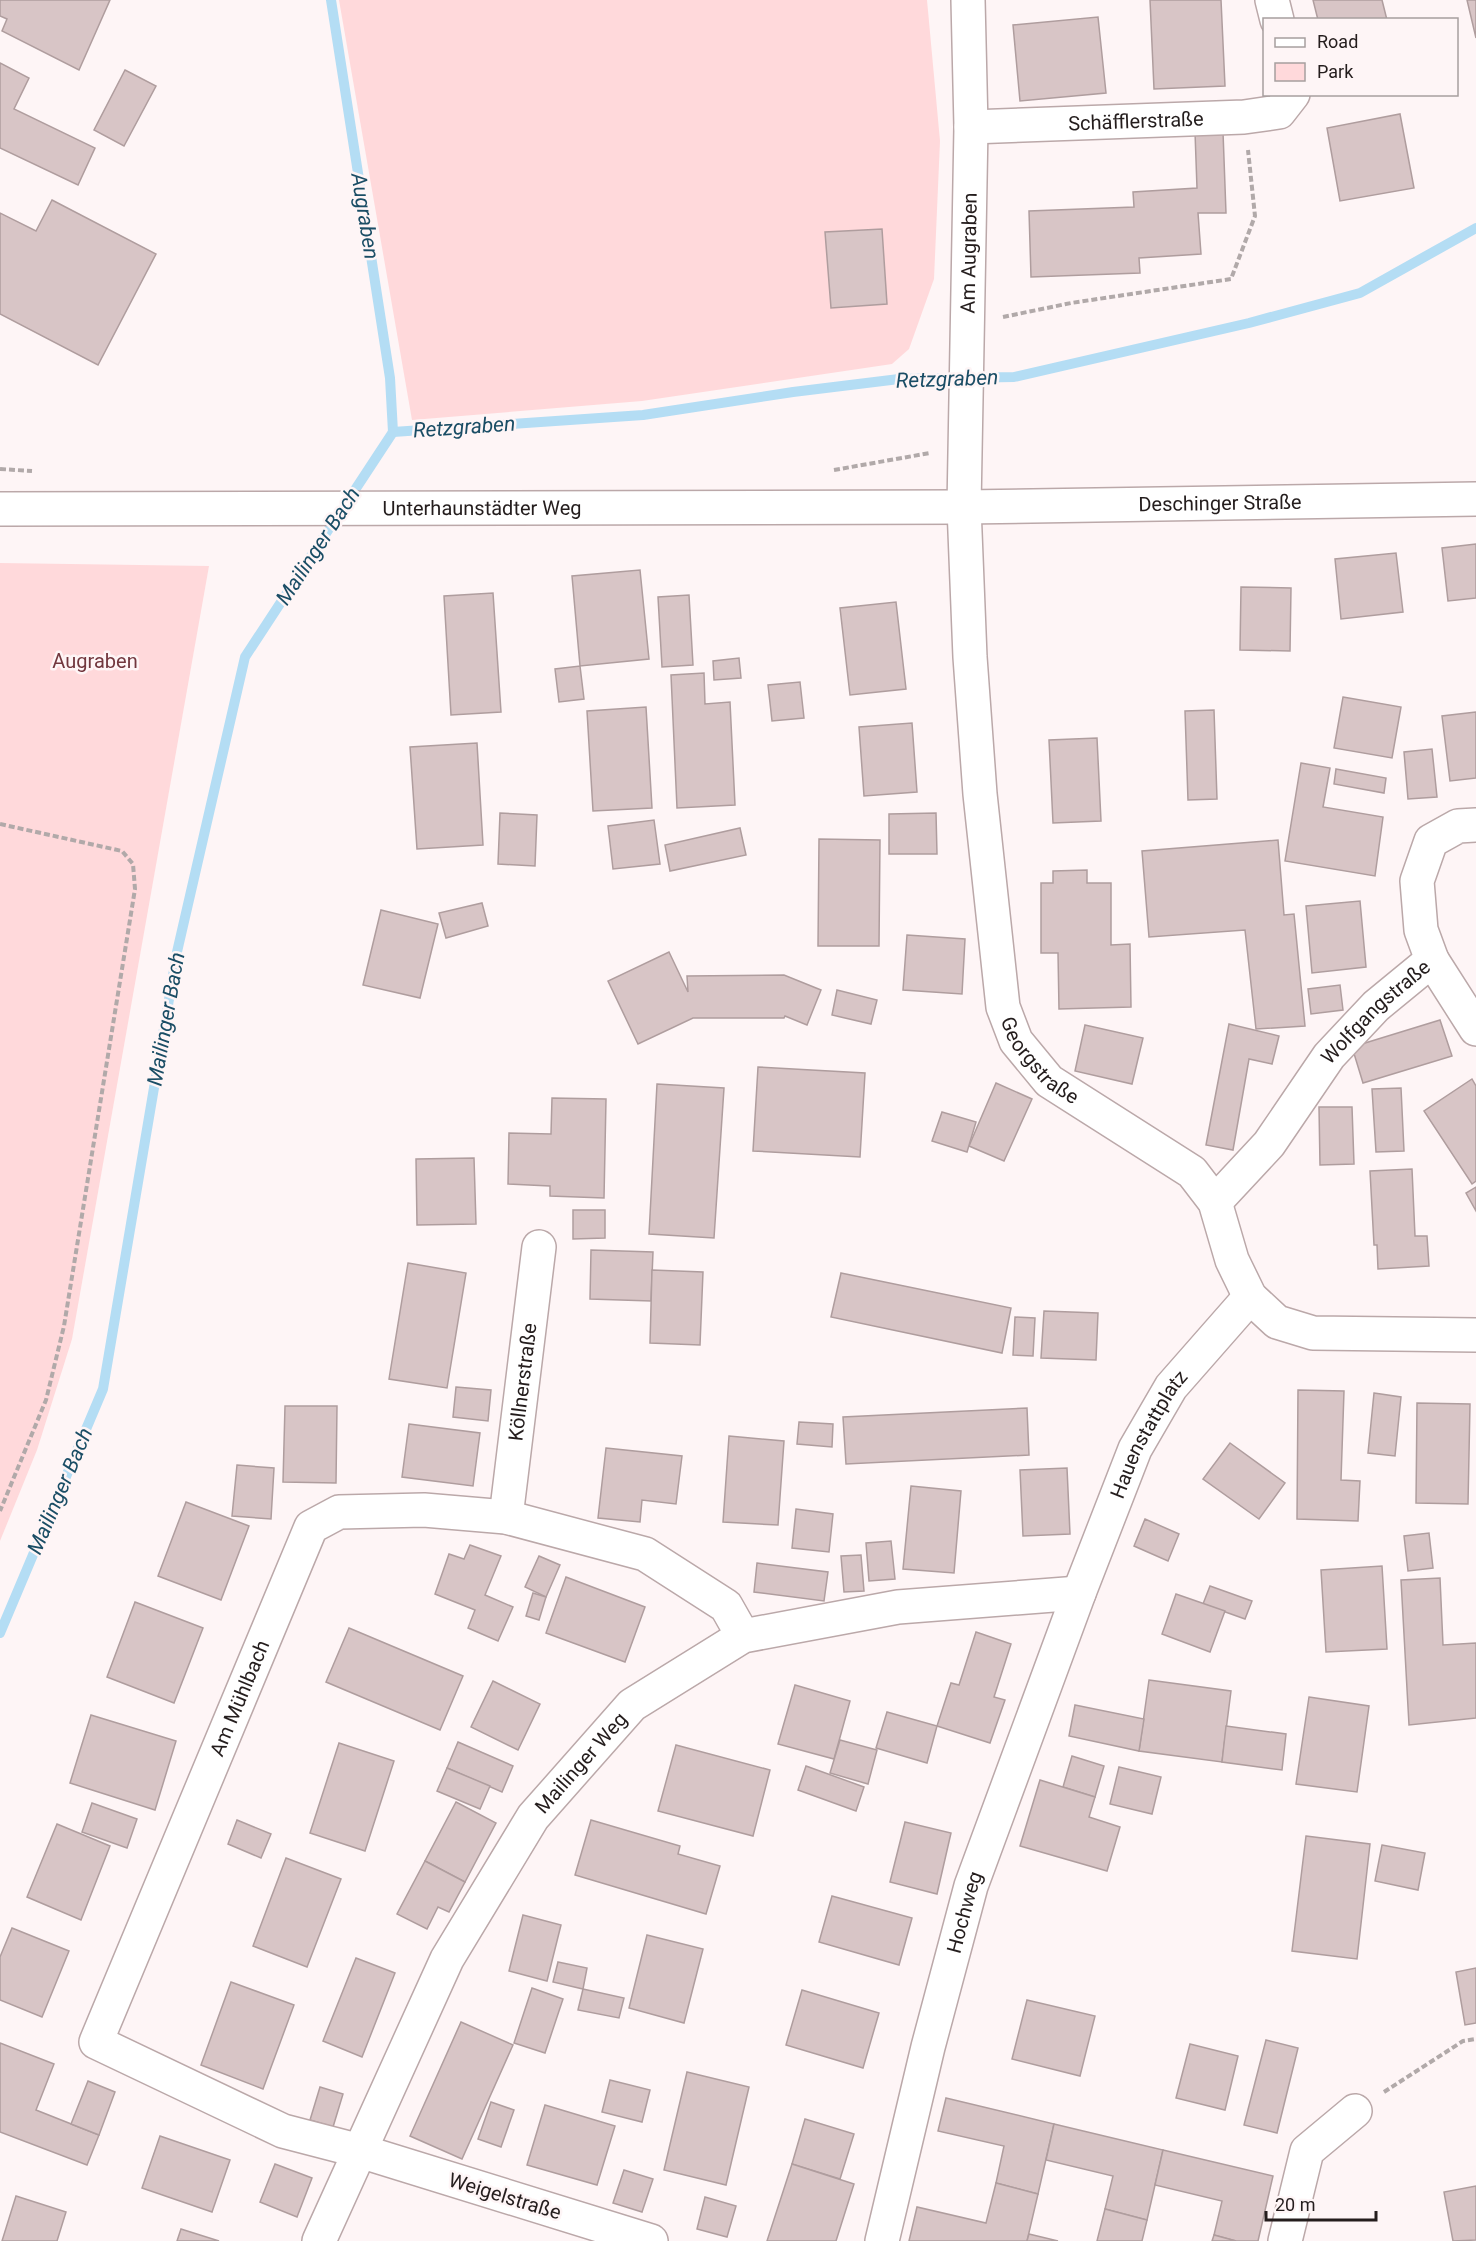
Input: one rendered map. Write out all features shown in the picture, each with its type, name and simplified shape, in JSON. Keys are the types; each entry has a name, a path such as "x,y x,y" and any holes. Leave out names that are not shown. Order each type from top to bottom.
{"street":[{"name":"Am Augraben","path":"964,507 971,127 968,0"},
{"path":"1272,0 1276,18"},
{"name":"Schäfflerstraße","path":"971,127 1244,117 1279,112 1291,96"},
{"name":"Deschinger Straße","path":"964,507 1476,499"},
{"name":"Unterhaunstädter Weg","path":"0,508 964,507"},
{"name":"Georgstraße","path":"964,507 970,657 979,783 1003,1007 1016,1041 1049,1081 1191,1172 1215,1202 1232,1260 1250,1297 1277,1322 1313,1333 1476,1335"},
{"name":"Wolfgangstraße","path":"1215,1202 1269,1144 1329,1056 1376,1006 1432,960 1421,930 1417,881 1431,842 1458,826 1476,825"},
{"path":"1432,960 1476,1029"},
{"name":"Köllnerstraße","path":"506,1517 539,1247"},
{"name":"Hauenstattplatz","path":"1079,1593 1135,1449 1171,1387 1250,1297"},
{"name":"Am Mühlbach","path":"360,2151 284,2132 96,2042 311,1527 339,1512 424,1510 506,1517 645,1554 726,1606 743,1636"},
{"name":"Mailinger Weg","path":"319,2241 447,1959 533,1817 632,1705 743,1636 898,1607 1079,1593"},
{"name":"Hochweg","path":"882,2241 928,2047 970,1886 1079,1593"},
{"path":"1285,2241 1307,2151 1355,2110"},
{"name":"Weigelstraße","path":"360,2151 651,2241"}],"path":[{"path":"967,340 1071,303 1231,279 1255,216 1244,117"},
{"path":"0,824 122,851 133,864 135,889 64,1326 46,1400 0,1511"},
{"path":"1355,2110 1463,2041 1476,2038"}],"green space":[{"path":"339,0 927,0 940,141 934,279 909,349 892,364 642,401 412,420"},
{"name":"Augraben","path":"0,563 209,566 72,1339 37,1450 0,1541"}],"building":[{"path":"0,0 110,0 79,70 2,31 7,19 0,16"},
{"path":"1150,0 1221,0 1225,86 1154,89"},
{"path":"1313,0 1382,0 1386,18 1318,18"},
{"path":"1467,0 1476,0 1476,38"},
{"path":"1098,17 1106,93 1020,101 1013,25"},
{"path":"0,63 29,78 14,109 95,148 78,185 0,148"},
{"path":"125,70 156,86 124,146 94,130"},
{"path":"1400,114 1414,188 1340,201 1327,128"},
{"path":"1195,132 1223,132 1226,213 1198,213 1201,254 1139,258 1140,273 1031,277 1029,211 1134,207 1133,192 1197,188"},
{"path":"52,200 156,254 98,365 0,314 0,213 36,231"},
{"path":"882,229 887,304 831,308 825,232"},
{"path":"1476,544 1476,598 1448,601 1442,548"},
{"path":"1396,553 1403,612 1341,619 1335,559"},
{"path":"640,570 649,659 580,666 572,576"},
{"path":"1241,587 1291,588 1290,651 1240,650"},
{"path":"493,593 501,712 451,715 444,596"},
{"path":"689,595 693,665 662,667 658,597"},
{"path":"896,602 906,689 850,695 840,608"},
{"path":"739,658 741,678 714,680 713,661"},
{"path":"580,666 584,699 559,702 555,669"},
{"path":"704,673 705,704 730,702 735,805 677,808 671,675"},
{"path":"800,682 804,718 772,721 768,685"},
{"path":"1343,697 1401,707 1392,758 1334,748"},
{"path":"646,707 652,808 593,811 587,711"},
{"path":"1214,710 1217,799 1188,800 1185,711"},
{"path":"1476,712 1476,778 1450,781 1442,716"},
{"path":"912,723 917,792 864,796 859,727"},
{"path":"1097,738 1101,821 1053,823 1049,740"},
{"path":"477,743 483,845 417,849 410,747"},
{"path":"1432,749 1437,797 1408,799 1404,752"},
{"path":"1301,763 1330,768 1323,807 1383,817 1375,876 1285,861"},
{"path":"1336,769 1386,778 1384,793 1334,784"},
{"path":"500,813 537,815 535,866 498,864"},
{"path":"936,813 937,854 889,854 889,814"},
{"path":"654,820 660,864 613,869 608,826"},
{"path":"740,828 746,855 670,871 665,845"},
{"path":"819,839 880,840 879,946 818,946"},
{"path":"1278,840 1284,915 1294,914 1305,1026 1256,1029 1245,930 1149,937 1142,851"},
{"path":"1087,870 1087,883 1111,883 1111,945 1130,944 1131,1007 1059,1009 1058,953 1041,953 1041,883 1053,883 1053,871"},
{"path":"1360,901 1366,967 1312,973 1306,906"},
{"path":"482,903 488,926 446,938 439,913"},
{"path":"381,910 438,924 420,998 363,985"},
{"path":"907,935 965,939 962,994 903,990"},
{"path":"669,952 688,992 687,976 784,975 821,990 807,1025 785,1016 784,1018 693,1018 638,1044 608,981"},
{"path":"1340,985 1343,1010 1311,1014 1308,989"},
{"path":"837,990 877,1000 871,1024 832,1015"},
{"path":"1440,1020 1452,1056 1363,1083 1352,1047"},
{"path":"1229,1024 1279,1036 1272,1064 1249,1059 1233,1150 1206,1145"},
{"path":"1085,1025 1143,1038 1132,1084 1075,1071"},
{"path":"758,1067 865,1073 860,1157 753,1151"},
{"path":"1472,1079 1476,1086 1476,1181 1472,1184 1424,1111"},
{"path":"996,1083 1032,1099 1004,1161 969,1146"},
{"path":"657,1084 724,1088 714,1238 649,1234"},
{"path":"1401,1088 1404,1151 1376,1152 1372,1089"},
{"path":"552,1098 606,1099 604,1198 550,1196 550,1186 508,1184 509,1133 551,1134"},
{"path":"1319,1107 1352,1107 1354,1164 1320,1165"},
{"path":"942,1112 976,1122 967,1152 932,1141"},
{"path":"474,1158 476,1224 417,1225 416,1159"},
{"path":"1412,1169 1415,1236 1427,1236 1429,1266 1378,1269 1377,1245 1374,1245 1370,1171"},
{"path":"1476,1187 1476,1211 1466,1193"},
{"path":"573,1210 605,1210 605,1238 573,1239"},
{"path":"591,1250 653,1252 651,1301 590,1299"},
{"path":"408,1263 466,1273 447,1388 389,1379"},
{"path":"652,1270 703,1272 700,1345 650,1343"},
{"path":"841,1273 1011,1308 1002,1353 831,1317"},
{"path":"1044,1311 1098,1313 1096,1360 1041,1358"},
{"path":"1015,1317 1035,1318 1033,1356 1013,1355"},
{"path":"456,1387 491,1390 488,1421 453,1417"},
{"path":"1298,1390 1344,1391 1341,1480 1360,1481 1358,1521 1297,1519"},
{"path":"1374,1393 1401,1397 1395,1456 1368,1453"},
{"path":"1417,1403 1470,1404 1468,1504 1416,1503"},
{"path":"285,1406 337,1406 336,1483 283,1482"},
{"path":"1027,1408 1029,1455 846,1464 843,1417"},
{"path":"799,1422 833,1424 832,1447 797,1444"},
{"path":"409,1424 480,1433 473,1486 402,1477"},
{"path":"729,1436 784,1441 778,1525 723,1522"},
{"path":"1230,1443 1285,1483 1259,1519 1203,1479"},
{"path":"606,1448 682,1456 676,1504 642,1500 640,1522 598,1518"},
{"path":"237,1465 274,1468 271,1519 232,1516"},
{"path":"1067,1468 1070,1534 1023,1536 1020,1470"},
{"path":"911,1486 961,1491 954,1573 903,1569"},
{"path":"186,1502 249,1526 221,1600 158,1576"},
{"path":"796,1509 833,1514 829,1552 792,1548"},
{"path":"1145,1519 1179,1534 1168,1561 1134,1546"},
{"path":"1429,1533 1433,1568 1408,1571 1404,1536"},
{"path":"891,1541 895,1579 869,1581 866,1543"},
{"path":"470,1545 501,1556 485,1595 513,1607 498,1641 468,1628 475,1610 435,1594 449,1554 464,1559"},
{"path":"861,1555 864,1591 844,1592 841,1556"},
{"path":"539,1556 560,1565 546,1597 525,1587"},
{"path":"757,1563 828,1572 824,1601 754,1592"},
{"path":"1382,1566 1387,1649 1326,1652 1321,1570"},
{"path":"566,1577 645,1607 625,1662 546,1633"},
{"path":"1440,1578 1443,1645 1476,1643 1476,1718 1409,1725 1401,1580"},
{"path":"1210,1586 1252,1601 1245,1619 1203,1604"},
{"path":"533,1593 546,1597 539,1620 526,1616"},
{"path":"1176,1594 1225,1611 1210,1652 1162,1634"},
{"path":"135,1602 203,1628 174,1703 107,1677"},
{"path":"349,1628 463,1676 440,1730 326,1682"},
{"path":"976,1632 1011,1644 994,1697 1005,1700 990,1743 937,1726 951,1683 959,1685"},
{"path":"1149,1680 1231,1691 1222,1762 1139,1751"},
{"path":"493,1681 540,1704 518,1750 471,1727"},
{"path":"795,1685 850,1701 834,1759 778,1744"},
{"path":"1309,1697 1369,1706 1357,1792 1296,1784"},
{"path":"1075,1705 1144,1719 1139,1751 1069,1736"},
{"path":"887,1712 937,1726 927,1763 876,1748"},
{"path":"91,1715 176,1741 155,1810 70,1783"},
{"path":"1226,1726 1286,1734 1282,1770 1222,1762"},
{"path":"840,1740 877,1750 868,1784 830,1773"},
{"path":"458,1742 513,1766 502,1792 447,1768"},
{"path":"339,1743 394,1761 365,1851 310,1833"},
{"path":"676,1745 770,1770 753,1836 658,1811"},
{"path":"1072,1756 1104,1766 1095,1797 1063,1787"},
{"path":"806,1766 864,1787 856,1811 798,1790"},
{"path":"1119,1767 1161,1777 1152,1814 1110,1804"},
{"path":"447,1768 490,1786 480,1809 437,1791"},
{"path":"1040,1780 1095,1797 1089,1817 1120,1827 1107,1871 1020,1846"},
{"path":"456,1802 496,1823 465,1882 425,1861"},
{"path":"92,1803 137,1819 127,1848 82,1832"},
{"path":"237,1820 271,1834 261,1858 228,1844"},
{"path":"591,1820 680,1846 678,1854 720,1866 706,1914 575,1875"},
{"path":"905,1822 951,1833 937,1894 890,1882"},
{"path":"57,1824 110,1846 81,1920 27,1897"},
{"path":"1306,1836 1370,1844 1357,1959 1292,1951"},
{"path":"1382,1845 1425,1853 1418,1890 1375,1881"},
{"path":"286,1858 341,1879 307,1967 253,1946"},
{"path":"425,1861 465,1882 449,1912 438,1907 427,1929 397,1914"},
{"path":"832,1896 912,1918 899,1965 819,1942"},
{"path":"523,1915 561,1925 547,1981 509,1971"},
{"path":"12,1928 69,1951 42,2017 0,2000 0,1957"},
{"path":"647,1935 703,1949 684,2023 629,2008"},
{"path":"356,1958 395,1973 362,2057 323,2041"},
{"path":"558,1962 587,1968 583,1989 553,1982"},
{"path":"1476,1968 1476,2023 1465,2025 1456,1972"},
{"path":"231,1982 294,2005 263,2089 201,2065"},
{"path":"532,1988 563,1999 545,2053 514,2043"},
{"path":"583,1989 624,1998 619,2018 578,2010"},
{"path":"802,1990 879,2013 863,2068 786,2045"},
{"path":"1027,2000 1095,2016 1080,2076 1012,2059"},
{"path":"461,2022 513,2045 462,2159 410,2136"},
{"path":"1266,2040 1298,2048 1277,2133 1244,2125"},
{"path":"0,2043 54,2064 36,2110 99,2135 87,2165 0,2132"},
{"path":"1190,2044 1238,2056 1225,2110 1176,2098"},
{"path":"687,2072 749,2087 726,2185 664,2170"},
{"path":"610,2080 650,2090 642,2122 602,2112"},
{"path":"88,2081 115,2092 99,2135 71,2124"},
{"path":"320,2087 343,2094 333,2127 310,2120"},
{"path":"946,2098 1054,2124 1038,2194 996,2183 1004,2146 938,2131"},
{"path":"491,2102 514,2110 501,2147 478,2139"},
{"path":"545,2105 615,2126 597,2185 527,2165"},
{"path":"805,2119 854,2134 840,2179 792,2164"},
{"path":"1054,2124 1163,2150 1147,2220 1105,2209 1113,2176 1046,2160"},
{"path":"160,2136 230,2160 212,2212 142,2188"},
{"path":"1163,2150 1273,2176 1258,2241 1236,2241 1214,2235 1222,2201 1155,2185"},
{"path":"275,2164 312,2178 297,2217 260,2202"},
{"path":"792,2164 854,2184 836,2241 767,2241"},
{"path":"624,2170 653,2179 642,2212 613,2203"},
{"path":"996,2183 1038,2194 1027,2241 909,2241 917,2207 986,2223"},
{"path":"1476,2186 1476,2240 1453,2241 1444,2192"},
{"path":"16,2196 66,2212 57,2241 2,2241"},
{"path":"705,2197 736,2206 727,2237 697,2229"},
{"path":"1105,2209 1147,2220 1142,2241 1097,2241"},
{"path":"181,2229 219,2241 177,2241"},
{"path":"1029,2234 1058,2241 1027,2241"},
{"path":"1214,2235 1236,2241 1212,2241"}],"waterway":[{"name":"Augraben","path":"331,0 390,378 393,432"},
{"name":"Retzgraben","path":"393,432 643,415 793,392 899,379 1014,377 1249,323 1360,293 1476,228"},
{"name":"Mailinger Bach","path":"347,502 393,432"},
{"name":"Mailinger Bach","path":"0,1633 103,1389 177,952 245,657 338,515"}]}
